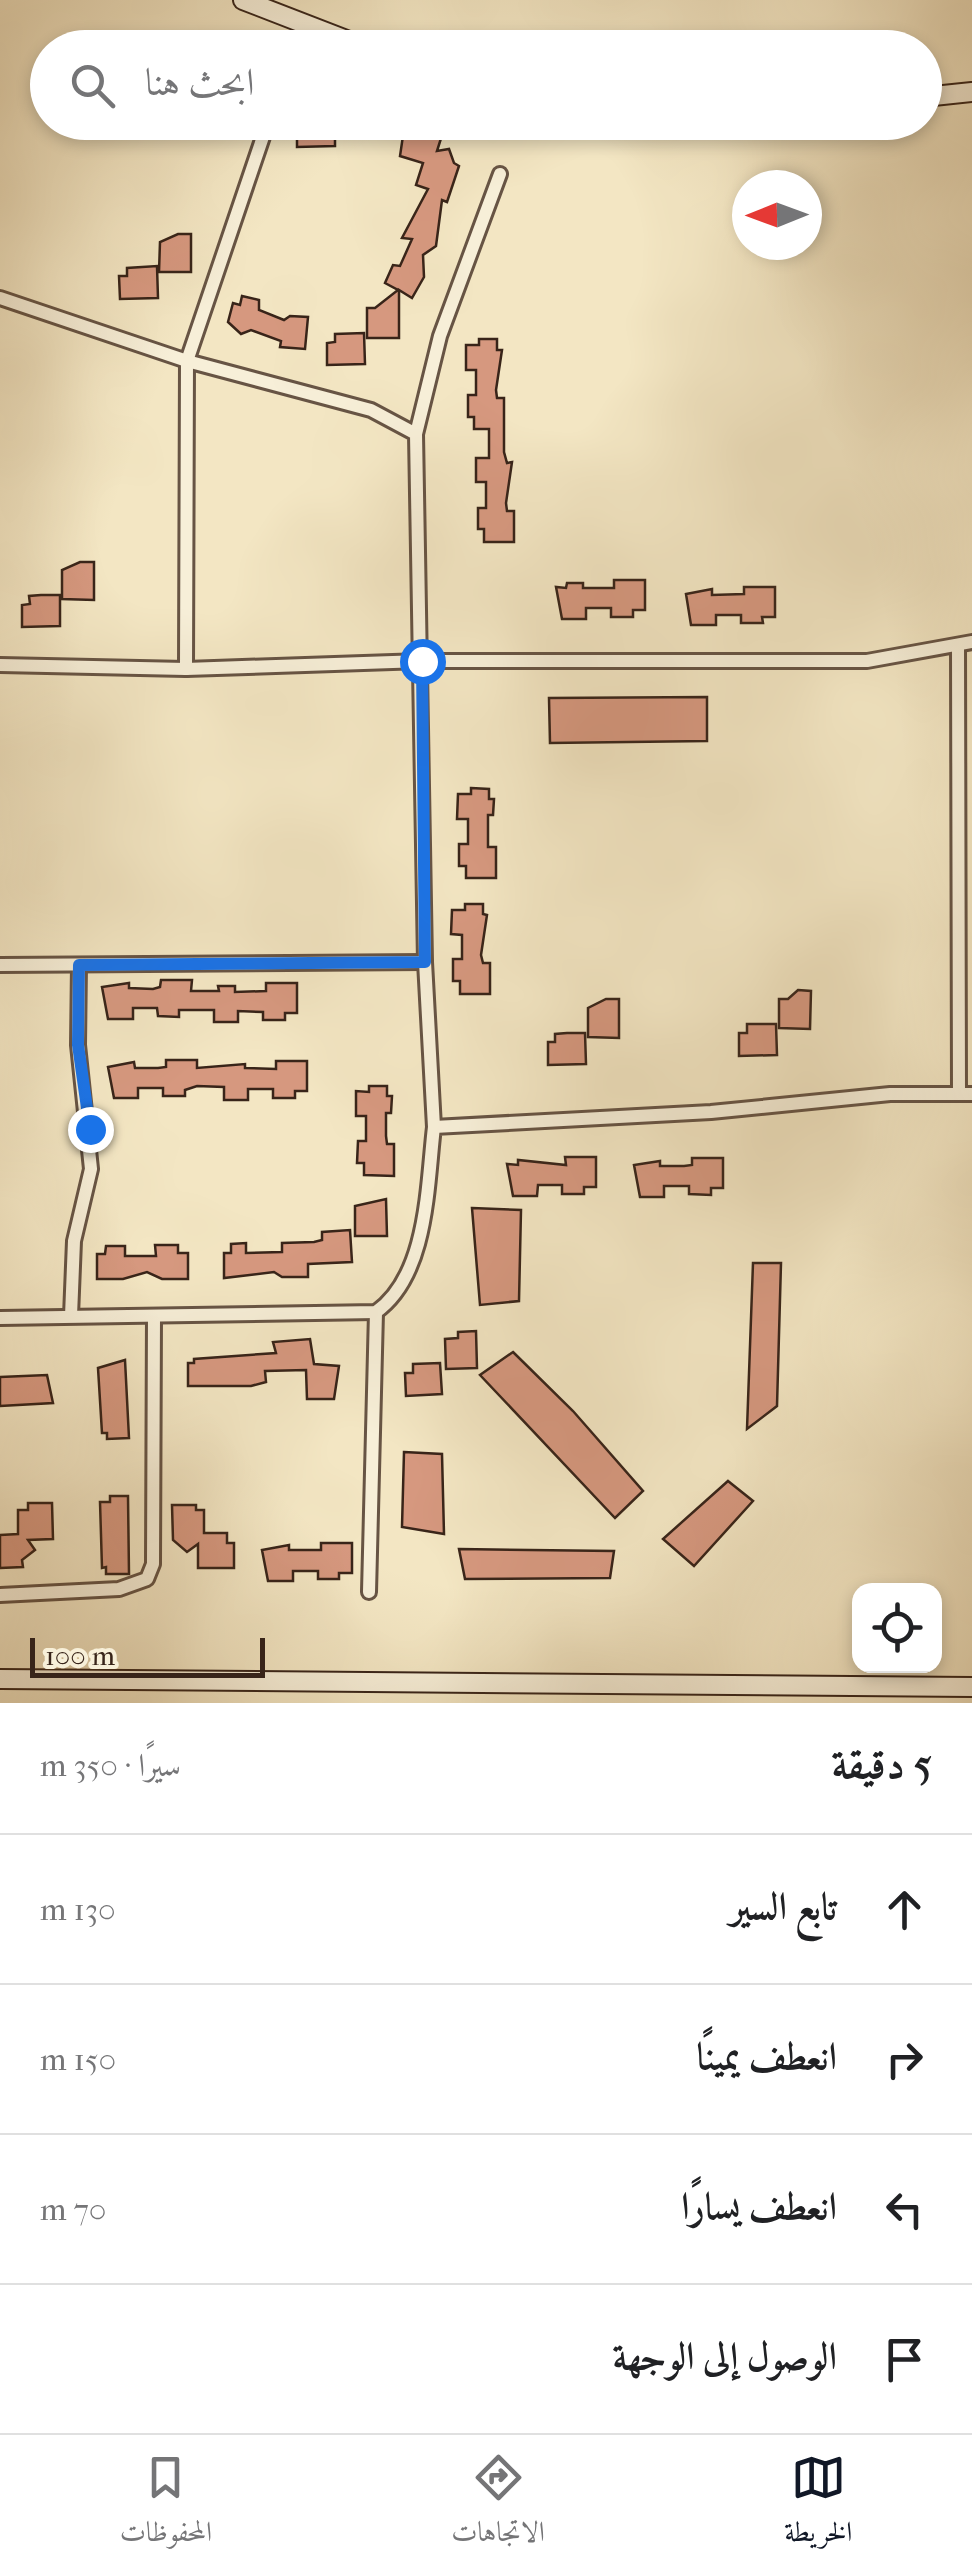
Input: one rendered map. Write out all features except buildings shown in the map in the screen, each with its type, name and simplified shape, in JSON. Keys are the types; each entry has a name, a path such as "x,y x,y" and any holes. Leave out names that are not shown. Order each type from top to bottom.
{"street":[{"path":"242,0 321,30"},
{"path":"942,95 972,92"},
{"path":"186,669 187,361 262,140"},
{"path":"0,1318 376,1312 393,1300 406,1280 419,1232 434,1127 425,962 416,434 440,336 500,174"},
{"path":"0,298 187,361 371,410 416,434"},
{"path":"0,665 186,669 422,661 866,660 965,644 966,1093 890,1094 712,1112 434,1127"},
{"path":"0,965 425,962"},
{"path":"71,1316 74,1241 91,1169 78,1045 79,965"},
{"path":"369,1592 376,1312"},
{"path":"0,1596 120,1588 147,1579 153,1564 154,1316"},
{"path":"0,1679 972,1686"}],"route":[{"path":"90,1129 78,1045 79,965 425,962 422,661"}]}
